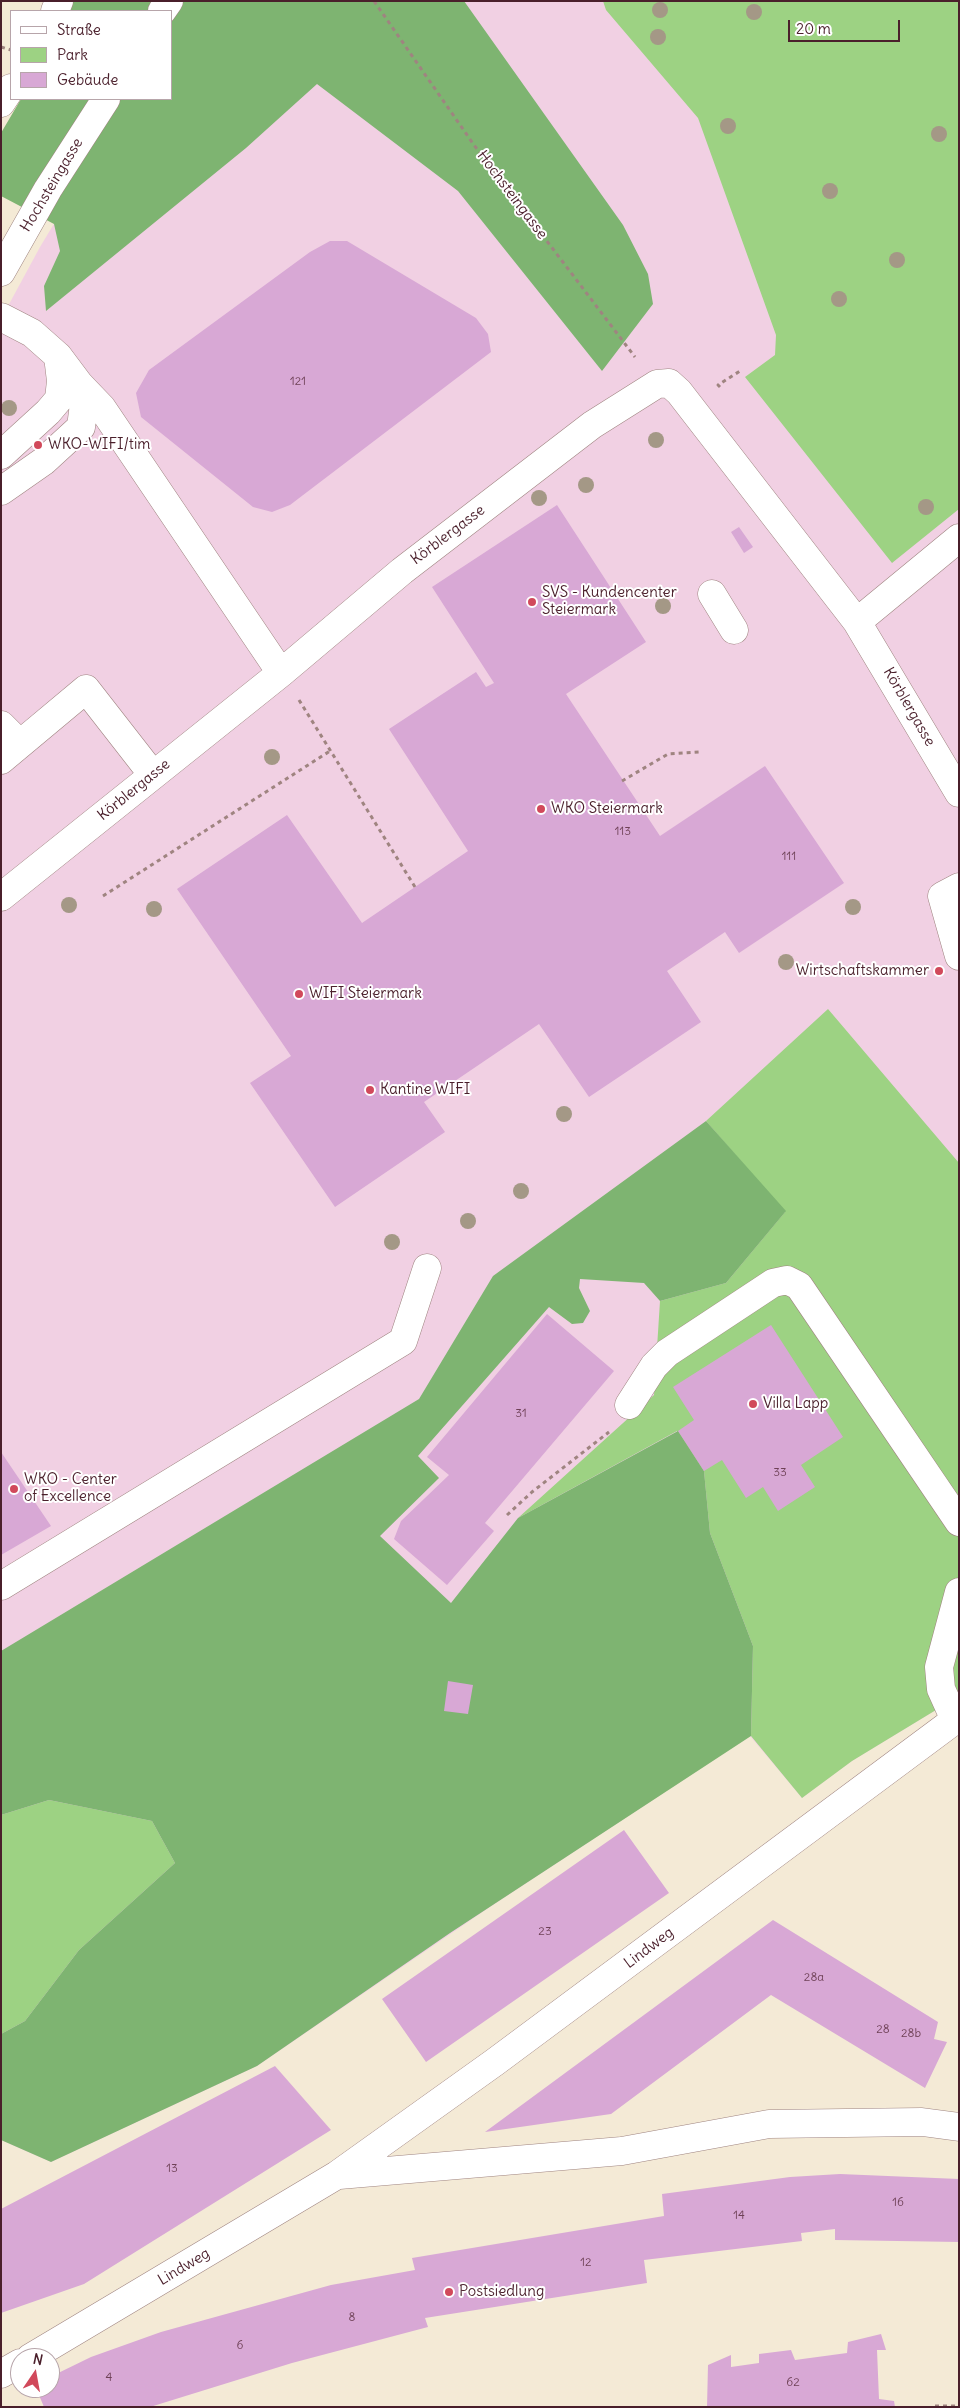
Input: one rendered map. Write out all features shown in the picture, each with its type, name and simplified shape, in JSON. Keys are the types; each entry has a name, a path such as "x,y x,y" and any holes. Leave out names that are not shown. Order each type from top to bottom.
{"street":[{"path":"1,103 10,90"},
{"name":"Hochsteingasse","path":"1,272 48,189 105,100"},
{"path":"1,317 32,333 58,356 79,384 102,408 281,672"},
{"path":"1,455 48,412 59,399 61,381 58,356"},
{"name":"Körblergasse","path":"1,897 281,672 409,565 592,425 657,384 669,383 679,392 857,622 959,793"},
{"path":"1,490 44,462 81,427 84,404 79,384"},
{"path":"857,622 959,538"},
{"path":"712,594 734,630"},
{"path":"1,725 11,752 86,689 153,775"},
{"path":"959,887 942,896 959,956"},
{"path":"1,1586 403,1341 428,1268"},
{"path":"629,1405 654,1366 667,1353 772,1283 787,1280 799,1286 959,1522"},
{"path":"957,1719 941,1690 939,1667 959,1592"},
{"name":"Lindweg","path":"47,2348 338,2175 503,2056 957,1719"},
{"name":"Lindweg","path":"338,2175 622,2151 769,2124 922,2122 959,2127"}],"path":[{"name":"Hochsteingasse","path":"374,1 474,145 657,384"},
{"path":"723,391 718,385 740,371"},
{"path":"281,672 415,887"},
{"path":"103,896 330,751"},
{"path":"622,781 668,754 700,752"},
{"path":"508,1515 532,1492 610,1432 629,1405"},
{"path":"935,2406 959,2406"}],"shaded area":[{"path":"188,1 959,1 959,1696 852,1761 802,1798 750,1736 490,1907 257,2066 51,2162 1,2140 1,319 40,247 128,100 172,100"}],"green space":[{"path":"66,1 464,1 623,225 648,274 653,304 602,371 458,191 317,84 246,148 46,311 44,286 60,251 54,224 1,196 1,133 20,100 172,100 172,10 62,10"},
{"path":"603,1 959,1 959,509 892,563 745,377 775,355 776,335 698,118 606,10"},
{"path":"828,1009 959,1163 959,1696 852,1761 802,1798 751,1736 753,1646 710,1533 704,1471 677,1431 518,1518 654,1395 660,1301 726,1283 785,1212 706,1121"},
{"path":"706,1121 786,1211 726,1283 660,1301 644,1283 580,1279 579,1288 590,1311 583,1323 572,1324 549,1307 418,1456 439,1478 380,1536 451,1603 518,1518 678,1431 704,1471 710,1533 753,1646 751,1736 450,1933 257,2066 51,2162 1,2140 1,2034 25,2021 79,1950 175,1863 152,1821 49,1800 1,1815 1,1651 419,1399 493,1276"},
{"path":"49,1800 152,1821 175,1863 79,1950 25,2021 1,2034 1,1815"}],"building":[{"path":"330,241 347,241 476,318 488,334 491,352 290,505 272,512 253,507 141,417 136,393 149,370 310,252"},
{"path":"557,505 646,642 566,694 660,836 765,766 844,883 739,953 725,932 667,971 701,1022 589,1097 539,1024 424,1102 445,1132 335,1207 250,1083 291,1056 177,889 287,815 362,923 468,851 389,729 476,672 486,687 494,683 432,587"},
{"path":"739,527 753,547 744,553 731,532"},
{"path":"547,1314 614,1371 485,1523 494,1531 447,1585 394,1539 401,1521 449,1475 427,1457"},
{"name":"Villa Lapp","path":"771,1325 843,1437 801,1465 815,1487 778,1511 763,1487 746,1498 722,1460 704,1471 678,1431 694,1420 673,1387"},
{"name":"WKO - Center of Excellence","path":"1,1452 51,1526 1,1555"},
{"path":"448,1681 473,1685 468,1714 444,1711"},
{"path":"624,1830 669,1893 426,2062 382,1999"},
{"path":"773,1920 938,2022 934,2039 947,2042 925,2088 771,1995 611,2114 485,2132"},
{"path":"275,2066 331,2130 84,2284 1,2313 1,2209"},
{"name":"Postsiedlung","path":"840,2174 959,2179 959,2242 835,2240 835,2229 801,2233 802,2241 644,2260 647,2283 425,2318 428,2327 292,2363 150,2407 44,2407 40,2398 60,2398 60,2372 91,2357 161,2332 331,2285 415,2270 412,2258 664,2216 662,2194 790,2177"},
{"path":"881,2334 886,2350 877,2350 879,2399 894,2401 895,2407 707,2407 708,2365 731,2355 731,2367 759,2363 759,2354 791,2350 795,2360 847,2353 848,2342"}],"place":[{"name":"WKO-WIFI/tim","path":"38,445"},
{"name":"SVS - Kundencenter Steiermark","path":"532,602"},
{"name":"WKO Steiermark","path":"541,809"},
{"name":"Wirtschaftskammer","path":"939,971"},
{"name":"WIFI Steiermark","path":"299,994"},
{"name":"Kantine WIFI","path":"370,1090"},
{"name":"Villa Lapp","path":"753,1404"},
{"name":"WKO - Center of Excellence","path":"14,1489"},
{"name":"Postsiedlung","path":"449,2292"}]}
